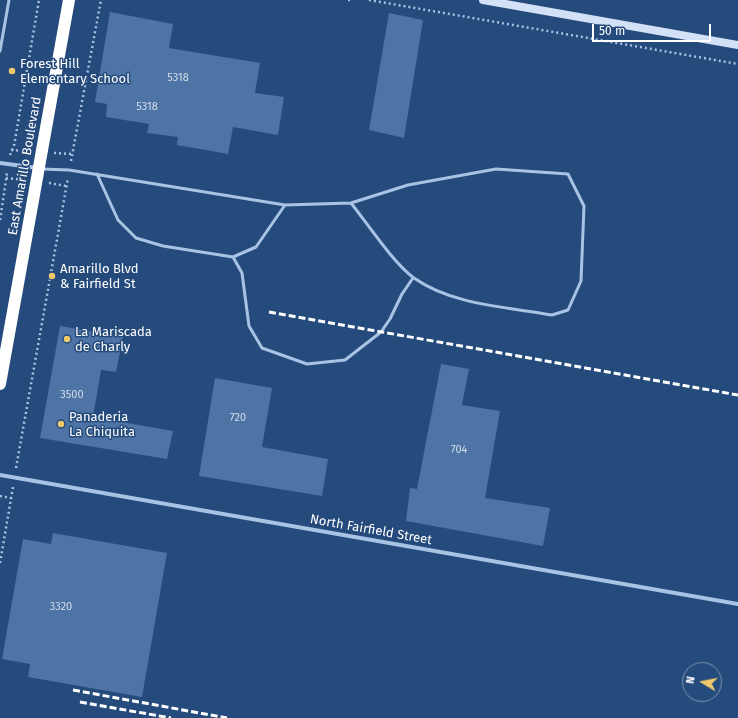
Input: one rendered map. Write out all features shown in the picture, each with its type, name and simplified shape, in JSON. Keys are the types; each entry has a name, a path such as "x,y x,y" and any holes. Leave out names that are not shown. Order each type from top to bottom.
{"highway":[{"name":"East Amarillo Boulevard","path":"0,384 69,0"}],"main road":[{"path":"483,0 738,45"}],"street":[{"path":"0,163 38,168"},
{"name":"North Fairfield Street","path":"0,476 738,604"}],"lane":[{"path":"0,51 9,0"},
{"path":"38,168 97,174 285,205 351,203 408,185 496,169 568,174 584,206 581,281 568,310 552,315 448,297 413,278 393,257 351,203"},
{"path":"97,174 118,220 136,238 163,246 233,257 256,247 285,205"},
{"path":"233,257 242,273 249,326 262,348 307,364 344,360 372,340 390,319 402,294 413,278"}],"path":[{"path":"11,150 14,146 39,0"},
{"path":"18,459 100,0"},
{"path":"368,0 738,64"},
{"path":"0,220 6,178"},
{"path":"0,496 11,498 0,563"}],"building":[{"path":"110,12 173,24 169,48 260,63 255,93 284,97 278,135 233,127 228,154 177,145 178,137 147,133 149,124 106,117 107,104 95,102"},
{"path":"389,13 423,20 404,138 369,130"},
{"path":"60,326 123,337 116,372 101,370 93,417 173,431 167,459 40,438"},
{"path":"441,364 469,369 462,405 500,411 485,498 550,508 543,546 406,521 410,488 417,489"},
{"path":"215,378 272,388 262,447 328,459 322,496 199,476"},
{"path":"53,533 167,553 142,697 28,677 30,664 2,659 23,539 51,544"}],"railway":[{"path":"269,312 738,395"},
{"path":"73,690 227,718"},
{"path":"80,702 171,718"}],"place":[{"name":"Forest Hill Elementary School","path":"12,71"},
{"name":"Amarillo Blvd & Fairfield St","path":"52,276"},
{"name":"La Mariscada de Charly","path":"67,339"},
{"name":"Panaderia La Chiquita","path":"61,424"}]}
